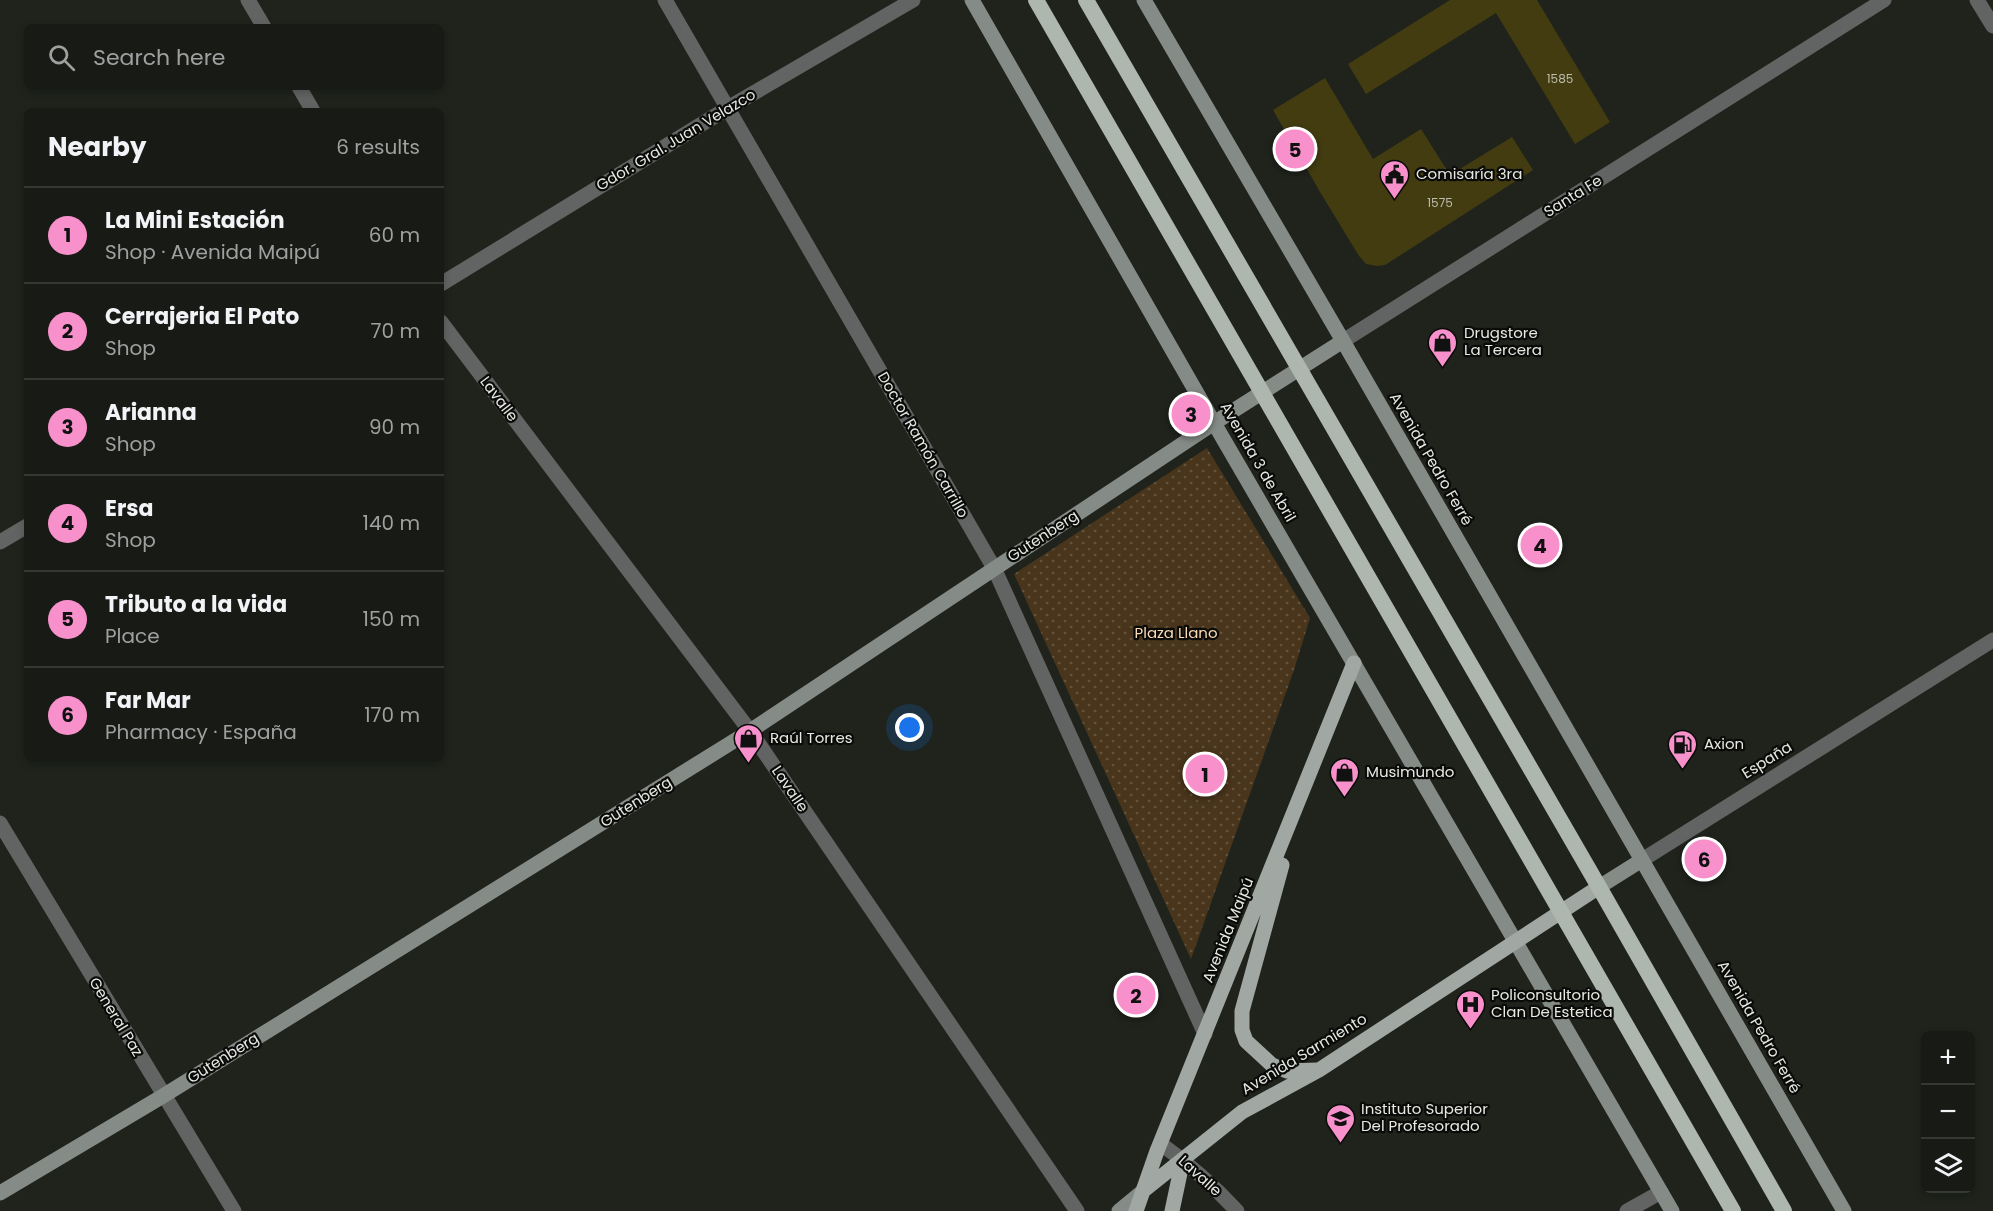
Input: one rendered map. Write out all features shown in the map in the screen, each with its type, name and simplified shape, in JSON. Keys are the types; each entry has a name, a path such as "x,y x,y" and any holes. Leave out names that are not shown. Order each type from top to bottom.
{"highway":[{"path":"1036,0 1733,1211"},
{"path":"1086,0 1784,1211"}],"main road":[{"name":"Avenida 3 de Abril","path":"972,0 1214,423 1516,941"},
{"path":"1144,0 1343,341"},
{"name":"Santa Fe","path":"1262,394 1343,341"},
{"name":"Avenida Pedro Ferré","path":"1343,341 1844,1211"},
{"name":"Gutenberg","path":"0,1193 163,1096 750,731 1214,423 1262,394"},
{"name":"Avenida Maipú","path":"1136,1211 1354,663"},
{"path":"1303,792 1242,1011 1242,1030 1246,1041 1272,1065 1287,1071 1319,1070"},
{"name":"España","path":"1561,910 1642,860"},
{"name":"Avenida Sarmiento","path":"1119,1211 1242,1112 1319,1070 1561,910"},
{"path":"1516,941 1672,1211"},
{"path":"1172,1211 1183,1159"}],"street":[{"path":"248,0 262,24"},
{"name":"Doctor Ramón Carrillo","path":"665,0 994,568 1205,1034"},
{"name":"Gdor. Gral. Juan Velazco","path":"444,282 728,108 913,0"},
{"name":"Santa Fe","path":"1343,341 1884,0"},
{"path":"1977,0 1993,26"},
{"path":"301,90 311,108"},
{"name":"Lavalle","path":"444,326 750,731 1077,1211"},
{"path":"0,542 24,528"},
{"name":"España","path":"1642,860 1993,640"},
{"name":"General Paz","path":"0,823 234,1211"},
{"name":"Lavalle","path":"1161,1144 1183,1159 1213,1185 1237,1211"},
{"path":"1627,1211 1661,1192"}],"green space":[{"name":"Plaza Llano","path":"1207,448 1310,618 1294,670 1191,959 1014,574"}],"building":[{"path":"1450,0 1537,0 1610,122 1575,144 1496,13 1366,94 1348,64"},
{"path":"1325,78 1373,159 1421,129 1450,175 1512,137 1533,170 1385,265 1366,264 1320,192 1273,110"}],"place":[{"name":"Tributo a la vida","path":"1295,149"},
{"name":"Comisaría 3ra","path":"1395,200"},
{"name":"Drugstore La Tercera","path":"1443,368"},
{"name":"Arianna","path":"1191,414"},
{"name":"Ersa","path":"1540,545"},
{"name":"Raúl Torres","path":"749,764"},
{"name":"Axion","path":"1683,770"},
{"name":"La Mini Estación","path":"1205,774"},
{"name":"Musimundo","path":"1345,798"},
{"name":"Far Mar","path":"1704,859"},
{"name":"Cerrajeria El Pato","path":"1136,995"},
{"name":"Policonsultorio Clan De Estetica","path":"1470,1030"},
{"name":"Instituto Superior Del Profesorado","path":"1340,1144"}]}
